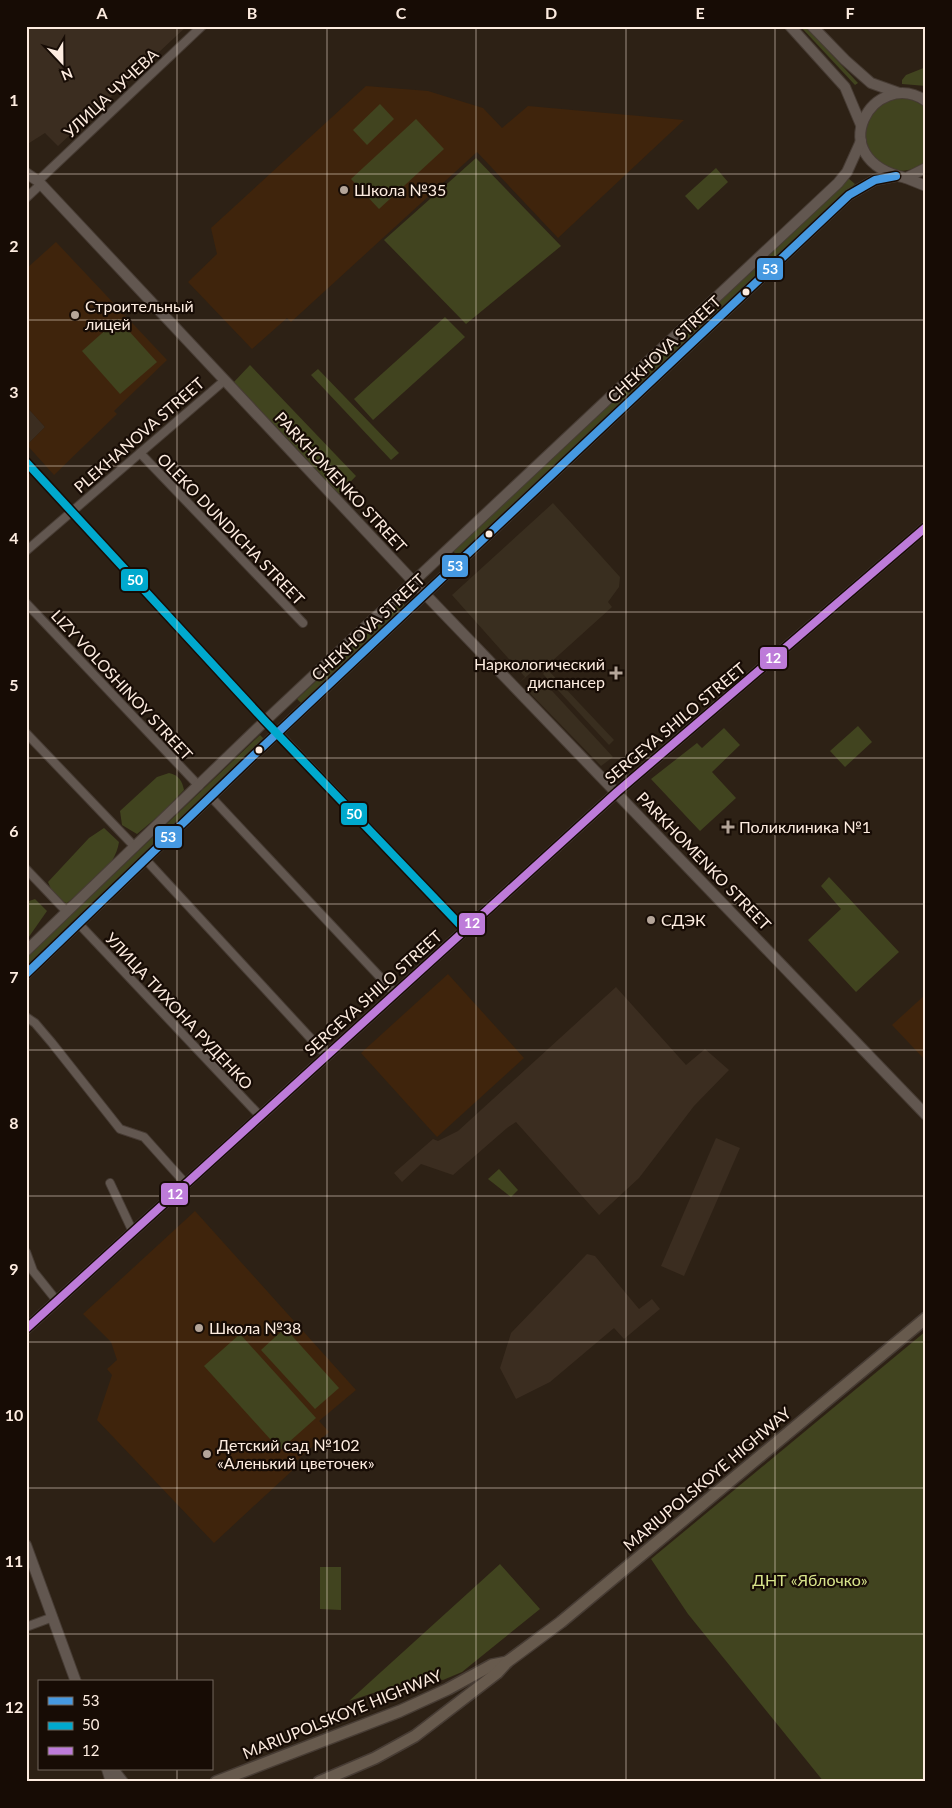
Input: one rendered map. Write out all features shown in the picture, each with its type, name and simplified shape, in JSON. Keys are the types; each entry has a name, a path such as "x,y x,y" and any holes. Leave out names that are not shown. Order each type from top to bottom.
{"main road":[{"path":"790,26 845,87 862,125"},
{"path":"812,26 871,83 900,93 913,94 926,90"},
{"path":"900,93 879,100 866,113 862,125 861,141 867,158 876,167 926,186"},
{"path":"913,94 926,101"},
{"name":"CHEKHOVA STREET","path":"26,951 266,721 838,183 854,158 861,141"},
{"name":"CHEKHOVA STREET","path":"26,974 278,733 849,195 875,180 901,177 926,168"},
{"name":"PARKHOMENKO STREET","path":"26,173 40,182 425,594 926,1115"},
{"name":"SERGEYA SHILO STREET","path":"26,1329 617,792 926,527"},
{"path":"266,721 278,733"},
{"name":"MARIUPOLSKOYE HIGHWAY","path":"319,1782 376,1758 415,1736 497,1673 507,1662 561,1622 926,1318"},
{"path":"26,1545 75,1680"},
{"name":"MARIUPOLSKOYE HIGHWAY","path":"216,1782 400,1711 492,1666 507,1662"},
{"path":"107,1770 112,1782"},
{"path":"114,1770 123,1782"}],"street":[{"name":"УЛИЦА ЧУЧЕВА","path":"26,198 40,182 202,26"},
{"name":"PLEKHANOVA STREET","path":"26,552 225,380"},
{"name":"OLEKO DUNDICHA STREET","path":"140,453 302,624"},
{"path":"26,462 266,721"},
{"name":"LIZY VOLOSHINOY STREET","path":"26,603 198,786"},
{"path":"26,733 135,847"},
{"path":"278,733 465,930"},
{"path":"211,797 395,993"},
{"path":"146,860 327,1056"},
{"path":"26,869 67,912"},
{"name":"УЛИЦА ТИХОНА РУДЕНКО","path":"78,924 260,1116"},
{"path":"26,1017 35,1023 52,1043 120,1128 144,1137 186,1184"},
{"path":"110,1184 133,1232"},
{"path":"26,1252 33,1271 57,1301"},
{"path":"26,1627 53,1617"}],"shaded area":[{"path":"26,26 187,26 58,146 45,133 26,145"},
{"name":"Школа №35","path":"366,86 428,91 483,108 502,128 528,106 684,120 558,238 477,152 291,322 287,318 252,349 188,282 217,254 211,228"},
{"name":"Строительный лицей","path":"56,242 167,360 114,411 117,414 54,475 27,445 45,427 26,406 26,269"},
{"path":"26,406 45,427 27,445 26,444"},
{"path":"553,503 620,577 619,587 608,602 612,607 550,663 545,660 517,685 525,677 452,595"},
{"path":"547,669 614,740 609,745 543,674"},
{"path":"542,680 613,757 601,766 530,693"},
{"path":"448,974 524,1058 437,1137 361,1053"},
{"path":"616,987 686,1065 705,1049 729,1070 694,1106 639,1178 599,1215 516,1122 453,1175 421,1164 402,1182 394,1173 433,1139 438,1141 458,1131"},
{"path":"926,994 926,1061 892,1025"},
{"path":"716,1138 740,1148 684,1276 661,1266"},
{"name":"Школа №38","path":"195,1211 356,1390 319,1421 329,1432 292,1465 295,1468 214,1543 97,1420 112,1375 107,1369 117,1360 111,1342 83,1314"},
{"path":"587,1254 595,1256 639,1309 652,1299 660,1309 624,1339 614,1328 550,1382 516,1399 500,1368 511,1333"}],"green space":[{"path":"800,26 805,26 858,83 855,85"},
{"path":"926,67 926,86 902,84 902,80 906,75"},
{"path":"899,97 911,99 926,107 926,162 907,170 890,169 877,161 869,148 865,133 869,117 880,105"},
{"path":"380,104 394,119 367,145 353,130"},
{"path":"416,119 444,149 379,209 351,179"},
{"path":"476,158 561,246 466,324 384,240"},
{"path":"716,168 728,182 698,210 685,196"},
{"path":"848,178 855,184 459,558 453,551"},
{"path":"445,317 465,337 373,420 354,399"},
{"path":"118,319 157,362 120,394 82,351"},
{"path":"250,365 356,476 338,495 233,383"},
{"path":"318,369 399,453 391,460 311,375"},
{"path":"401,601 406,607 302,704 297,699"},
{"path":"858,726 872,742 845,767 830,751"},
{"path":"724,728 740,745 712,772 736,798 700,831 651,779 697,743 702,748"},
{"path":"260,735 265,740 26,968 26,958"},
{"path":"169,773 180,779 184,790 162,813 137,834 122,825 120,811 157,777"},
{"path":"104,828 119,842 112,861 99,877 67,903 56,901 48,882 89,838"},
{"path":"829,877 899,952 856,992 808,940 841,909 821,886"},
{"path":"35,899 47,911 26,941 26,902"},
{"path":"499,1169 518,1190 511,1197 488,1179"},
{"path":"285,1328 339,1388 315,1409 261,1350"},
{"name":"ДНТ «Яблочко»","path":"926,1331 926,1782 824,1782 688,1614 651,1559"},
{"path":"240,1334 316,1418 280,1450 204,1366"},
{"path":"500,1564 540,1609 462,1672 443,1680 425,1676 349,1701"},
{"path":"320,1567 341,1567 341,1610 320,1609"}],"transit line":[{"name":"53","path":"26,974 254,755 849,195 875,180 896,176"},
{"name":"50","path":"26,462 265,721 465,930"},
{"name":"12","path":"26,1329 617,792 926,527"}],"place":[{"name":"Школа №35","path":"344,190"},
{"name":"Строительный лицей","path":"75,315"},
{"name":"Наркологический диспансер","path":"616,673"},
{"name":"Поликлиника №1","path":"728,827"},
{"name":"СДЭК","path":"651,920"},
{"name":"Школа №38","path":"199,1328"},
{"name":"Детский сад №102 «Аленький цветочек»","path":"207,1454"}]}
